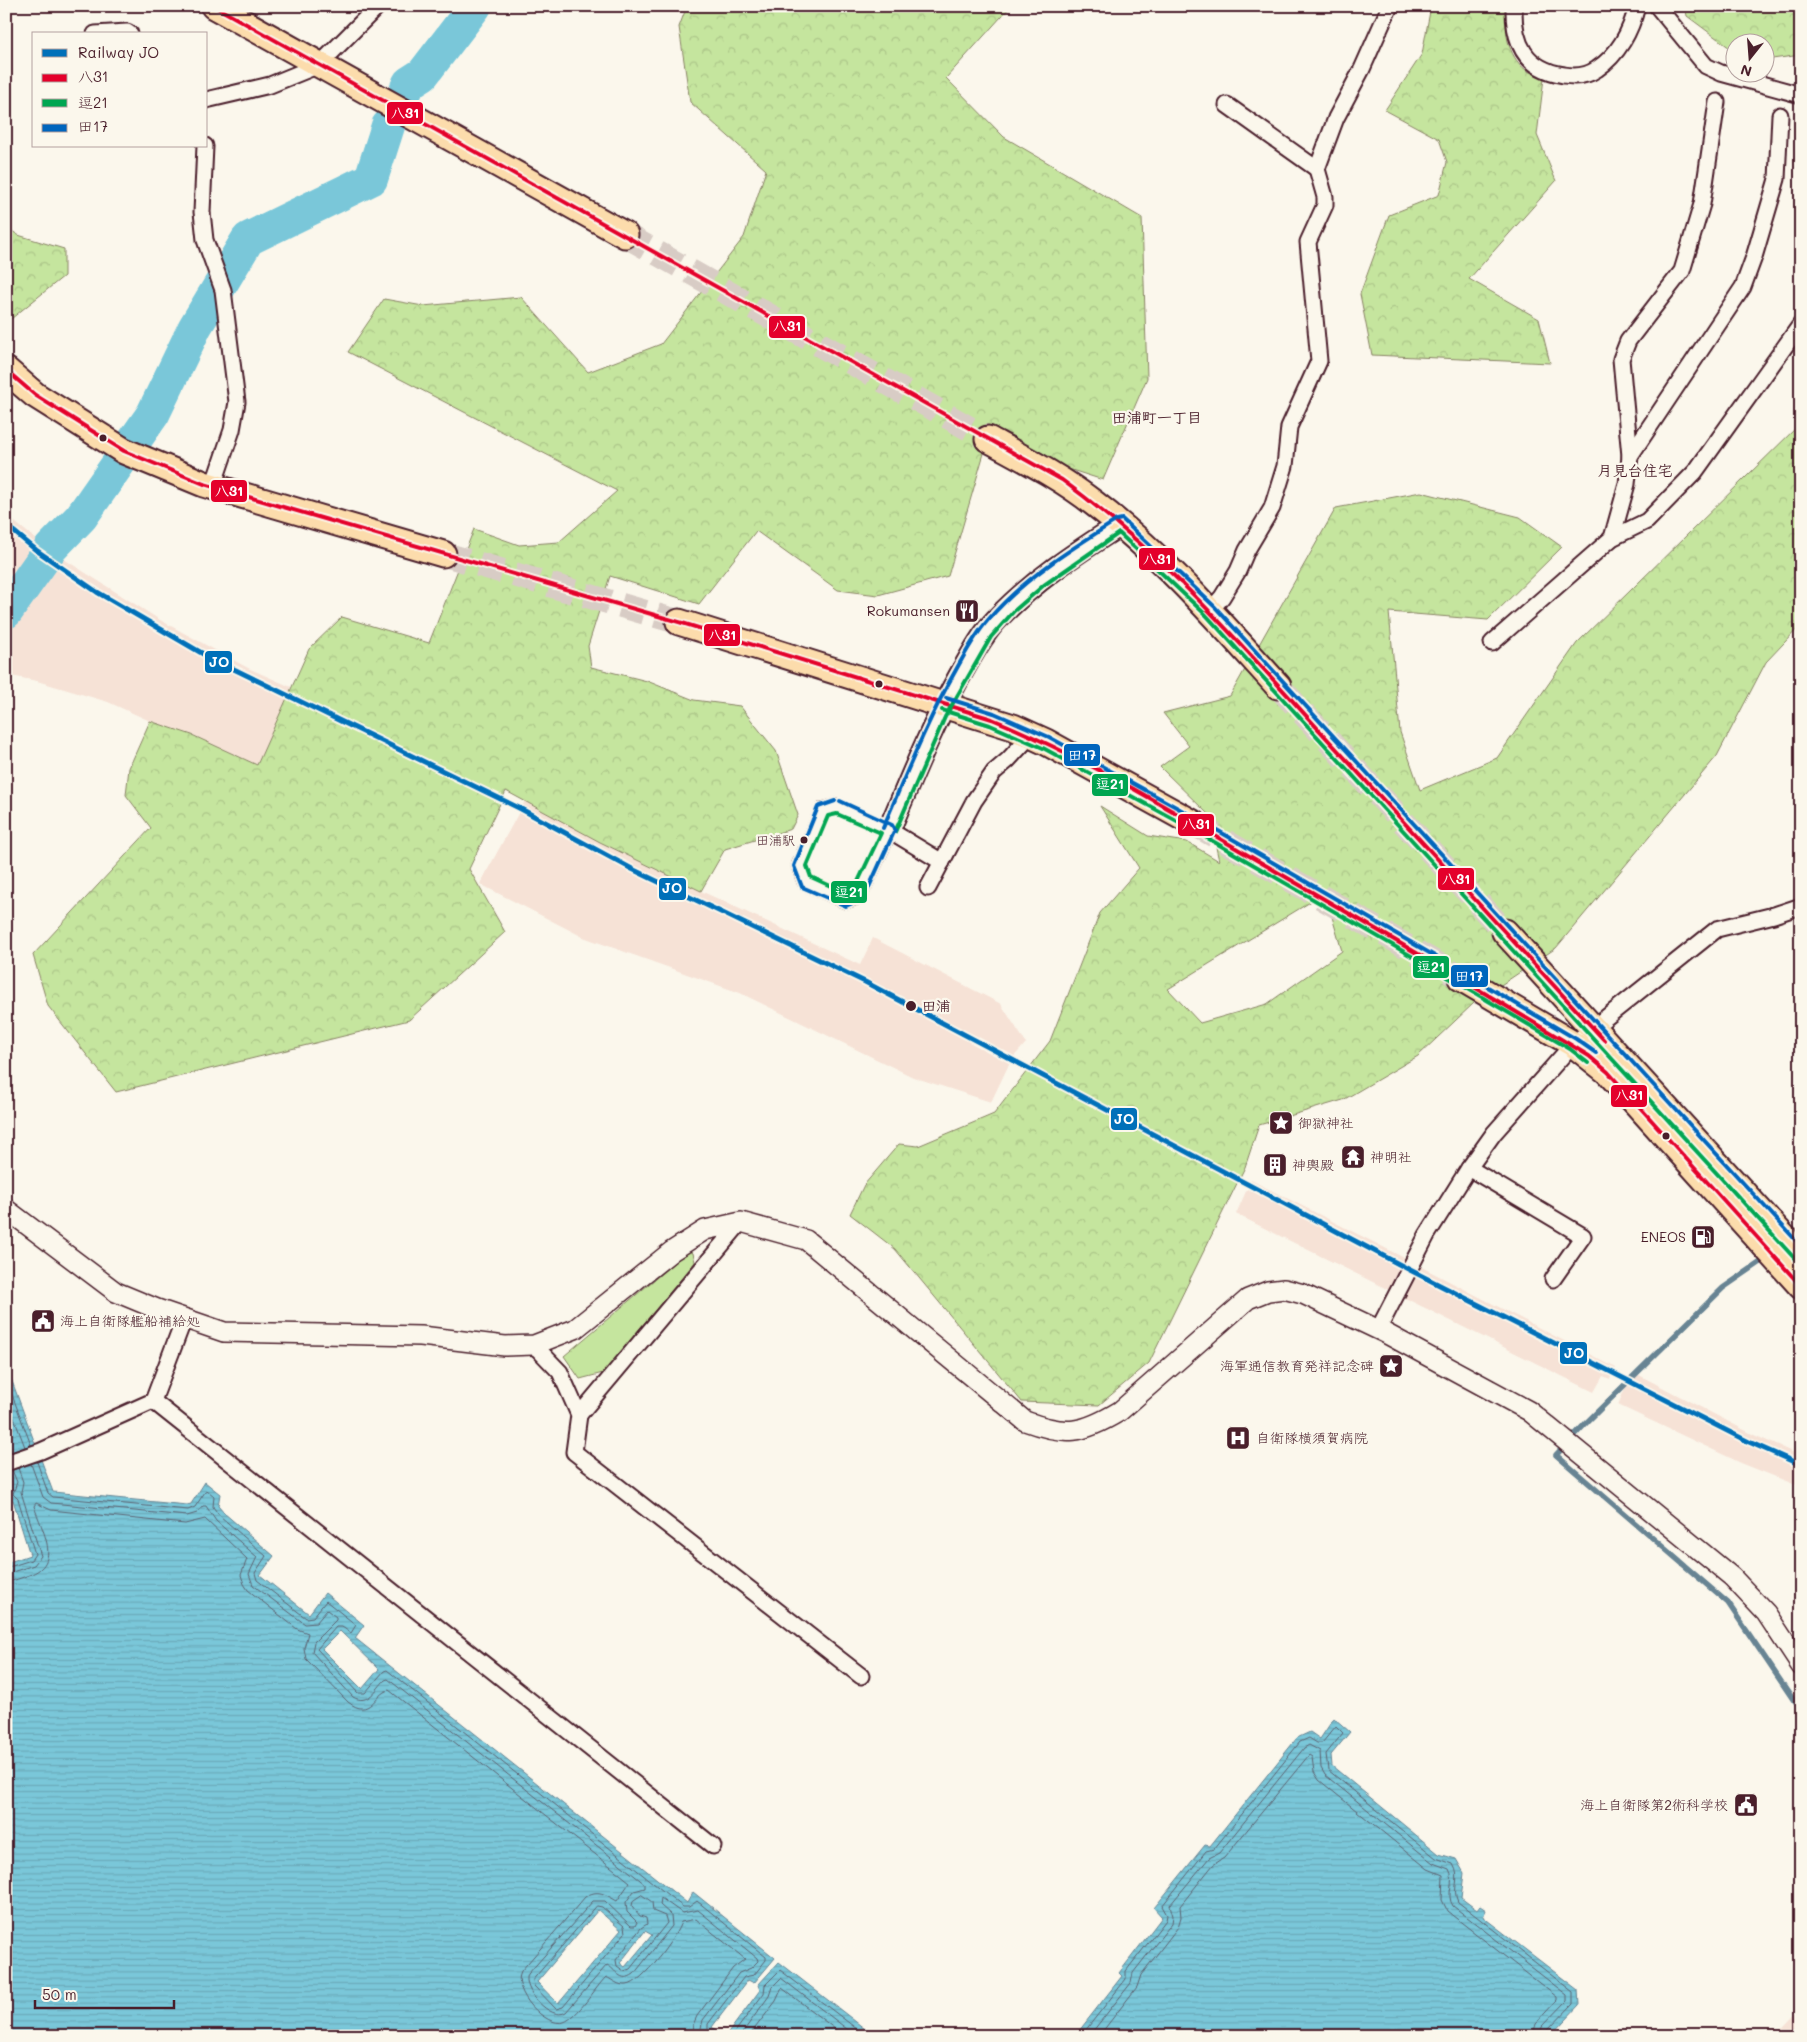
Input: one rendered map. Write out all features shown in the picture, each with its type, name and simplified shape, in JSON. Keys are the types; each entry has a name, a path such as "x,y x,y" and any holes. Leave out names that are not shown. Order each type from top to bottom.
{"highway":[{"path":"214,6 625,235"},
{"path":"6,370 35,395 124,451 213,486 443,554"},
{"path":"988,439 1062,480 1120,525 1210,611 1278,686"},
{"path":"679,622 992,719 1031,735 1193,822"},
{"path":"1505,932 1594,1028 1774,1242 1796,1271"},
{"path":"1461,978 1573,1044 1608,1072 1774,1242"}],"main road":[{"path":"889,830 944,704 971,656 996,621 1028,590 1074,555 1120,525"}],"street":[{"path":"208,100 270,85 319,65 378,6"},
{"path":"1317,169 1336,118 1362,70 1390,6"},
{"path":"1514,6 1513,21 1516,36 1529,60 1536,66 1553,74 1580,76 1595,71 1612,58 1624,41 1637,6"},
{"path":"1657,6 1706,66 1722,73 1801,95"},
{"path":"1612,538 1627,484 1630,456 1622,359 1628,341 1682,271 1702,204 1717,102"},
{"path":"1210,611 1222,597 1238,571 1247,550 1272,508 1285,466 1289,427 1319,361 1308,242 1325,205 1326,197 1317,169 1227,105"},
{"path":"1630,456 1743,286 1754,257 1777,179 1780,116"},
{"path":"205,148 202,212 205,240 223,290 237,402 232,430 213,486"},
{"path":"1492,643 1612,538 1647,521 1695,472 1801,324"},
{"path":"928,888 974,801 994,772 1031,735"},
{"path":"889,830 859,895 846,900 806,882 800,866 823,811 837,807 889,830 942,862"},
{"path":"1378,1330 1427,1235 1469,1168 1494,1133 1573,1044 1716,929 1774,915 1801,906"},
{"path":"1469,1168 1583,1236 1553,1278"},
{"path":"6,1209 116,1292 184,1319 224,1332 422,1336 506,1346 534,1345 576,1329 672,1251 705,1230 741,1222 806,1240 1025,1421 1050,1430 1073,1432 1099,1424 1120,1412 1248,1299 1268,1291 1284,1289 1303,1294 1378,1330 1530,1410 1732,1577 1766,1613 1801,1666"},
{"path":"579,1415 741,1222"},
{"path":"6,1463 41,1451 153,1401 184,1319"},
{"path":"534,1345 560,1372 579,1415 574,1452 861,1676"},
{"path":"153,1401 713,1846"}],"shaded area":[{"path":"6,515 42,544 6,578"},
{"path":"59,556 160,620 248,668 291,687 276,727 257,765 192,735 150,721 108,702 37,681 6,675 6,625 16,610 40,585"},
{"path":"525,801 600,842 860,965 873,938 1001,1004 1026,1043 1011,1060 991,1102 913,1077 740,993 583,937 480,884"},
{"path":"1251,1180 1616,1368 1610,1379 1603,1376 1594,1392 1236,1214"},
{"path":"1637,1374 1754,1435 1801,1456 1801,1487 1741,1463 1618,1405 1628,1381"},
{"path":"1801,2006 1801,2036 1773,2036"}],"green space":[{"path":"687,6 1011,6 946,78 1004,137 1142,218 1147,378 1103,480 987,443 948,576 878,595 838,590 756,531 699,604 610,576 588,646 591,667 647,681 694,700 740,706 776,751 798,815 791,829 725,849 701,891 600,842 506,791 469,869 505,932 409,1020 116,1092 48,1006 33,955 151,828 126,795 129,768 150,721 192,735 257,765 309,649 342,617 429,643 474,529 519,545 559,542 617,491 348,352 384,299 423,306 521,297 588,372 661,344 744,237 766,170 690,102 679,27"},
{"path":"1431,6 1508,6 1506,32 1514,57 1526,70 1544,78 1537,135 1556,181 1469,279 1539,319 1550,363 1372,355 1360,294 1389,215 1439,195 1447,162 1439,139 1385,110 1422,54"},
{"path":"1685,6 1801,6 1801,55 1774,59 1774,32 1724,32 1724,44 1687,16"},
{"path":"6,227 18,235 64,249 64,276 6,323"},
{"path":"1801,423 1801,625 1766,662 1717,756 1556,948 1474,1003 1418,1056 1343,1100 1259,1125 1245,1167 1149,1363 1099,1405 1022,1402 895,1249 850,1214 864,1185 899,1144 918,1146 994,1114 1050,1041 1100,913 1139,868 1100,806 1148,836 1187,842 1219,861 1209,815 1160,767 1189,746 1163,713 1230,696 1336,508 1421,492 1520,517 1562,547 1488,620 1389,612 1400,732 1420,790 1497,758 1577,643","holes":["1325,893 1342,951 1267,1004 1200,1023 1168,989"]},
{"path":"688,1251 693,1253 695,1262 603,1373 580,1379 564,1356"}],"water":[{"path":"6,1365 53,1492 187,1505 191,1504 205,1482 220,1494 218,1506 224,1513 274,1556 260,1575 309,1614 325,1593 364,1625 355,1638 687,1903 693,1892 775,1958 754,1983 748,1980 712,2027 722,2036 711,2033 709,2036 6,2036 6,1563 30,1555 13,1500 6,1502 12,1483 6,1467","holes":["340,1631 379,1669 362,1689 322,1649","598,1910 621,1930 558,2004 537,1982","645,1931 652,1935 625,1967 620,1963"]},
{"path":"1334,1718 1350,1732 1331,1755 1332,1766 1439,1854 1456,1859 1464,1873 1461,1898 1477,1910 1480,1906 1486,1910 1483,1917 1578,1990 1579,2005 1550,2036 1075,2036 1122,1976 1119,1973 1162,1917 1154,1908 1205,1845 1210,1846 1297,1738 1310,1732 1320,1739"},
{"path":"779,1962 874,2036 726,2036 760,1990 758,1985"}],"waterway":[{"path":"406,90 409,83 423,74 475,6"},
{"path":"6,612 51,548 81,517 153,414 195,327 248,239 371,179 388,126"},
{"path":"1768,1257 1723,1288 1556,1455 1728,1603 1801,1711"}],"tunnel":[{"path":"625,235 988,439"},
{"path":"443,554 679,622"},
{"path":"1278,686 1505,932"},
{"path":"1193,823 1461,978"}],"rail line":[{"name":"JO","path":"6,525 36,550 97,592 205,655 521,809 632,869 865,982 1410,1270 1749,1442 1801,1465"}],"transit line":[{"name":"八31","path":"214,6 1062,480 1132,537 1229,631 1604,1040"},
{"name":"八31","path":"6,370 35,395 124,451 204,484 679,622 992,719 1059,749 1189,821 1422,956 1589,1056 1608,1072 1801,1286"},
{"name":"田17","path":"883,828 936,707 967,650 983,626 1016,591 1032,578 1082,542 1117,520 1122,519 1215,607 1801,1246"},
{"name":"逗21","path":"895,832 945,717 991,637 1014,611 1044,585 1119,533 1206,615 1796,1260"},
{"name":"田17","path":"946,698 994,713 1049,737 1196,818 1464,973 1576,1039 1596,1053"},
{"name":"逗21","path":"942,710 990,725 1043,748 1190,828 1570,1049 1588,1063"},
{"name":"田17","path":"835,801 818,807 794,866 802,887 846,906 864,898 895,830 892,825 840,801"},
{"name":"逗21","path":"837,814 881,833 854,890 846,893 811,877 807,866 828,816 837,814"}],"place":[{"name":"Rokumansen","path":"967,611"},
{"name":"田浦駅","path":"804,840"},
{"name":"田浦","path":"911,1006"},
{"name":"御獄神社","path":"1281,1123"},
{"name":"神明社","path":"1353,1157"},
{"name":"神輿殿","path":"1275,1165"},
{"name":"ENEOS","path":"1703,1237"},
{"name":"海上自衛隊艦船補給処","path":"43,1321"},
{"name":"海軍通信教育発祥記念碑","path":"1391,1366"},
{"name":"自衛隊横須賀病院","path":"1238,1438"},
{"name":"海上自衛隊第2術科学校","path":"1746,1805"}],"district":[{"name":"田浦町一丁目","path":"1157,418"},
{"name":"月見台住宅","path":"1635,471"}]}
